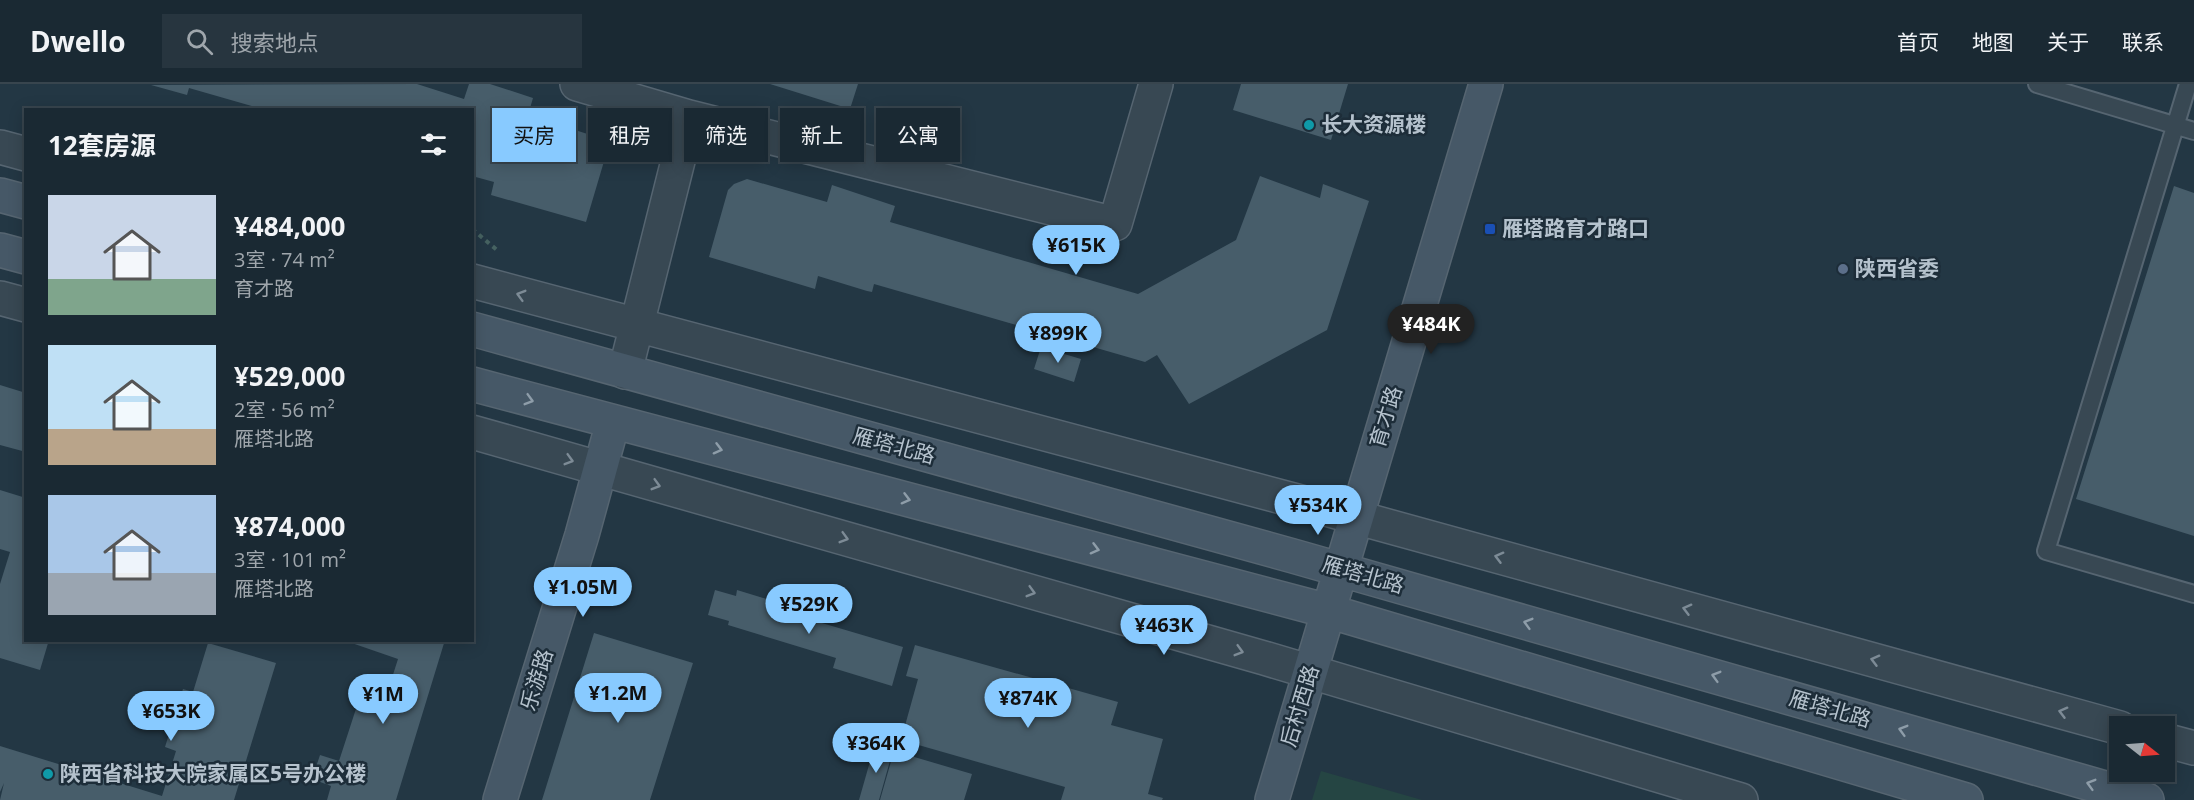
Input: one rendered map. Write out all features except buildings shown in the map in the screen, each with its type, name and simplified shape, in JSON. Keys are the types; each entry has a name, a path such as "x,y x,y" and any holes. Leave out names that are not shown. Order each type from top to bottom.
{"main road":[{"name":"育才路","path":"1328,611 1486,84"},
{"path":"0,195 24,201"},
{"path":"0,250 24,256"},
{"name":"雁塔北路","path":"474,330 1341,569 2147,800"},
{"path":"474,385 1328,611 1966,800"},
{"name":"乐游路","path":"500,800 613,422"},
{"name":"后村西路","path":"1272,800 1328,611"}],"street":[{"path":"578,84 684,116"},
{"path":"768,137 1115,224 1156,84"},
{"path":"625,372 684,137"},
{"path":"0,147 24,153"},
{"path":"474,282 1356,518 2109,725"},
{"path":"0,298 24,304"},
{"path":"474,433 1311,672 1741,800"},
{"path":"2175,743 2194,748"}],"lane":[{"path":"2037,84 2194,131"},
{"path":"2188,84 2046,551 2194,594"}],"green space":[{"path":"1321,771 1422,800 1312,800"}],"place":[{"name":"长大资源楼","path":"1309,125"},
{"name":"雁塔路育才路口","path":"1490,229"},
{"name":"陕西省委","path":"1843,269"},
{"name":"陕西省科技大院家属区5号办公楼","path":"48,774"}]}
